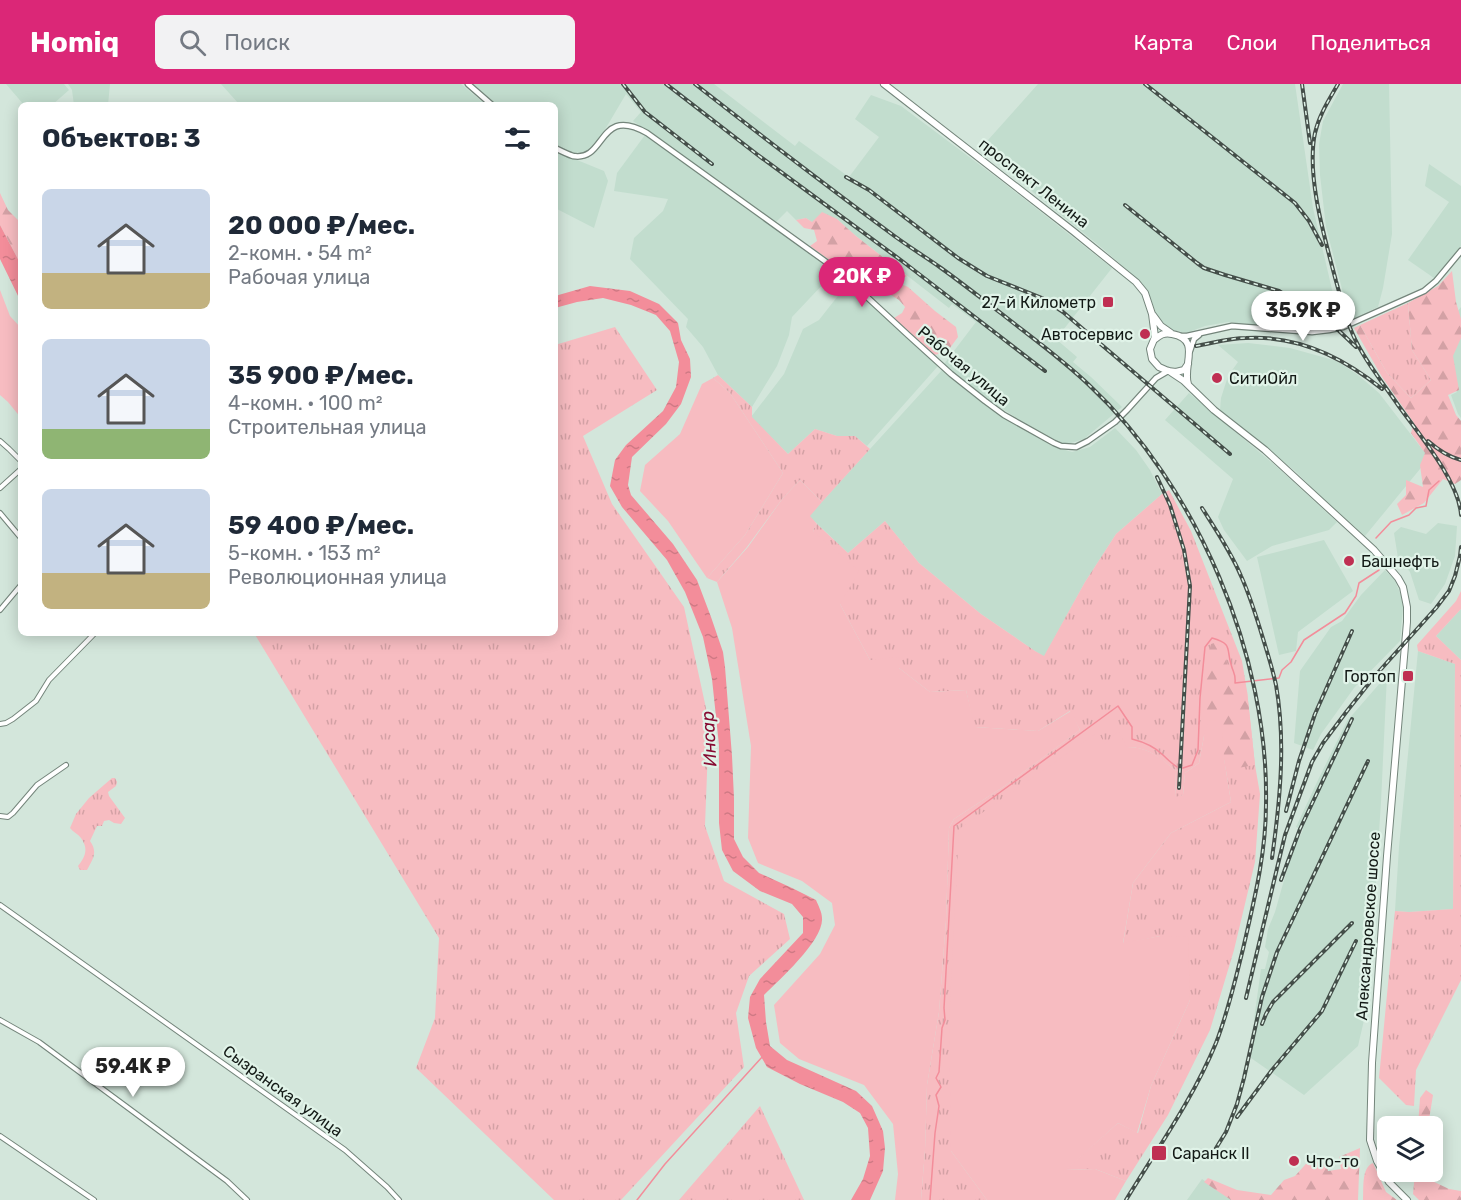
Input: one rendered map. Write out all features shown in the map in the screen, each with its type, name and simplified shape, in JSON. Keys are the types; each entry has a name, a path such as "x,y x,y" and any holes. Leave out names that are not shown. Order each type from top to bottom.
{"main road":[{"name":"проспект Ленина","path":"884,84 1129,276 1145,293 1152,314"},
{"path":"1152,314 1161,326 1186,341 1190,352 1186,374 1189,385"},
{"path":"1152,314 1155,333 1150,355 1154,363 1189,385"},
{"path":"1154,341 1162,334 1176,335"},
{"path":"1169,371 1185,370 1188,364"},
{"name":"Александровское шоссе","path":"1189,385 1210,406 1265,450 1374,550 1398,578 1406,596 1372,1064 1370,1140 1377,1161 1389,1182 1407,1200"}],"street":[{"path":"468,84 489,102"},
{"name":"Рабочая улица","path":"558,149 574,156 584,155 593,149 612,128 619,125 631,125 647,133 829,264 951,374 985,401 1004,415 1053,443 1076,447 1088,441 1127,410 1156,378"},
{"path":"1176,335 1187,336 1232,326 1312,332 1343,327 1424,291 1436,281 1461,251"},
{"path":"1190,352 1194,339 1201,333"},
{"path":"1154,363 1158,372 1156,378"},
{"path":"1156,378 1169,371"},
{"path":"0,441 18,458"},
{"path":"0,488 18,472"},
{"path":"0,513 18,534"},
{"path":"0,610 18,589"},
{"path":"0,724 13,719 36,701 49,680 92,636"},
{"path":"0,816 8,817 37,785 66,765"},
{"name":"Сызранская улица","path":"0,904 345,1150 399,1200"},
{"path":"0,1020 47,1048 227,1181 247,1200"},
{"path":"0,1136 94,1200"}],"shaded area":[{"path":"6,84 64,84 69,90 55,102 21,102"},
{"path":"68,84 110,84 108,102 74,102 72,90"},
{"path":"221,84 461,84 482,102 237,102"},
{"path":"472,84 714,84 795,146 799,141 849,177 879,137 855,119 871,95 901,106 1112,268 1056,339 1077,357 1073,362 1122,407 1084,439 1062,443 1050,439 987,399 944,364 976,322 952,304 949,308 837,219 812,222 806,218 796,220 787,211 776,222 633,121 641,112 626,94 593,147 585,152 576,153 558,147 558,102 493,102"},
{"path":"1038,84 1295,84 1313,208 1337,311 1328,327 1316,330 1228,322 1205,326 1186,333 1173,330 1165,324 1156,314 1142,283 980,149"},
{"path":"1343,84 1389,84 1392,234 1378,307 1350,320 1326,227 1319,144 1323,121"},
{"path":"645,135 833,270 826,281 792,317 789,335 777,366 752,407 718,375 703,347 686,327 688,319 630,259 634,238 663,211 668,199 614,191 617,173"},
{"path":"558,152 604,171 608,181 594,228 558,210"},
{"path":"1429,164 1461,186 1461,246 1434,278 1408,260 1449,202 1425,186"},
{"path":"848,283 938,366 867,446 855,436 837,436 815,429 788,454 751,417 784,374 803,329 819,320"},
{"path":"1461,307 1461,418 1451,395 1457,392 1446,326"},
{"path":"1248,343 1290,348 1337,361 1379,393 1429,458 1365,536 1295,471 1220,410 1228,376 1238,362 1218,345"},
{"path":"942,370 999,415 1052,446 1072,452 1090,447 1115,428 1136,450 1150,470 1162,494 1116,534 1085,582 1044,657 981,614 919,563 885,521 848,553 809,516"},
{"path":"1189,393 1277,467 1337,522 1329,530 1272,546 1247,561 1224,530 1218,517 1233,479 1165,420"},
{"path":"1438,523 1457,526 1455,556 1445,584 1431,604 1419,600 1410,572 1398,558 1394,533 1401,527 1426,534"},
{"path":"1324,540 1353,591 1298,632 1296,651 1279,655 1257,557"},
{"path":"1385,570 1394,579 1401,595 1403,607 1400,641 1354,688 1321,734 1313,750 1294,743 1300,671 1331,627 1342,621 1361,595"},
{"path":"1461,609 1461,660 1436,636"},
{"path":"1418,651 1455,664 1453,909 1409,912 1395,911"},
{"path":"1387,675 1368,1003 1358,1046 1304,1095 1251,1058 1261,969 1265,969 1269,952 1265,947 1268,929 1292,852 1303,830 1296,827 1318,780 1347,721"},
{"path":"1202,1179 1233,1200 1187,1200"}],"green space":[{"path":"0,193 8,210 18,220 18,259 0,225"},
{"path":"822,212 837,219 907,276 876,291 863,288 810,246 817,241 814,230 804,228 796,220 806,218 812,222"},
{"path":"1452,271 1461,319 1461,338 1453,356 1459,390 1448,395 1461,421 1461,480 1455,484 1443,479 1424,503 1402,515 1397,504 1406,495 1406,480 1423,487 1420,465 1425,453 1411,433 1414,423 1382,377 1354,328 1360,325 1387,373 1411,398 1431,380 1412,350 1408,303 1438,286"},
{"path":"901,284 908,287 956,327 958,337 947,352 934,355 894,318 902,313 905,307 886,292"},
{"path":"0,290 10,316 18,325 18,414 0,395"},
{"path":"1408,303 1412,350 1431,380 1411,398 1387,373 1360,325"},
{"path":"615,327 657,390 583,436 612,504 684,607 709,722 705,826 724,881 784,914 790,939 749,976 736,1013 744,1067 621,1200 554,1200 416,1068 435,1018 439,938 256,636 558,636 558,344"},
{"path":"718,375 752,407 752,417 788,454 815,429 837,436 855,436 870,449 822,502 800,480 783,498 747,547 717,582 707,578 745,535 783,473 730,393 713,378"},
{"path":"713,378 730,393 783,473 745,535 707,578 668,521 640,491 645,465 680,434 702,384"},
{"path":"800,480 822,502 810,516 817,524 814,532 859,571 840,604 870,660 898,657 899,668 930,692 966,690 975,727 1038,731 1071,711 1080,730 1006,785 954,819 949,828 946,920 939,1012 927,1085 921,1200 895,1200 898,1174 893,1124 864,1085 799,1059 780,1043 774,1005 820,954 835,925 832,903 802,881 758,863 748,838 751,746 732,628 717,582 748,547 783,498"},
{"path":"1169,490 1191,531 1242,661 1260,794 1255,862 1234,950 1210,1030 1168,1115 1126,1181 1095,1169 1065,1170 1118,1123 1138,1133 1151,1086 1190,1000 1160,936 1123,944 1133,883 1171,833 1231,802 1221,720 1204,736 1199,763 1185,773 1183,795 1175,798 1176,771 1148,751 1127,747 951,1151 987,1200 921,1200 927,1085 939,1012 946,920 949,828 954,819 1006,785 1080,730 1070,711 1038,731 974,727 966,690 930,692 899,668 870,660 840,604 813,530 817,524 848,553 885,521 919,563 981,614 1044,656 1085,582 1116,534"},
{"path":"1461,591 1461,609 1436,636 1461,660 1461,980 1416,1070 1414,1106 1406,1105 1379,1078 1395,911 1453,909 1455,664 1418,651 1417,645 1456,601"},
{"path":"1215,643 1224,648 1232,688 1247,691 1255,765 1226,770 1224,758 1209,721 1203,723 1205,674 1211,644"},
{"path":"1221,720 1231,802 1171,833 1133,883 1123,943 1160,936 1188,937 1190,1000 1151,1086 1137,1133 1118,1123 1066,1170 1095,1169 1126,1181 1115,1200 987,1200 951,1151 949,1025 959,829 1098,732 1105,744 1118,731 1127,747 1142,749 1159,757 1176,771 1175,797 1183,795 1185,773 1199,763 1209,721"},
{"path":"112,778 115,778 117,782 116,786 108,792 109,796 125,818 121,824 109,820 104,821 102,826 97,826 90,841 94,849 93,859 87,870 80,870 78,866 84,856 85,846 81,838 70,828 76,814 89,798"},
{"path":"1426,1090 1433,1095 1430,1116 1419,1116 1420,1098"},
{"path":"760,1106 804,1200 679,1200"},
{"path":"1360,1148 1358,1200 1231,1200 1204,1182 1208,1178 1237,1190 1271,1195 1284,1180 1295,1176 1313,1156 1325,1157 1328,1171 1341,1169 1339,1157"},
{"path":"1373,1163 1377,1172 1377,1182 1382,1182 1386,1192 1397,1200 1363,1200 1363,1184 1369,1166"},
{"path":"1414,1182 1434,1182 1449,1189 1461,1191 1461,1200 1419,1200 1413,1194"}],"water":[{"path":"0,225 18,259 18,296 0,259"},
{"path":"590,286 630,291 659,304 678,323 681,340 690,359 691,377 681,404 666,424 632,457 628,485 631,495 673,544 697,580 723,652 732,756 734,839 743,857 759,873 816,900 821,911 821,927 816,937 799,959 764,995 770,1046 787,1060 856,1091 872,1106 883,1131 885,1148 883,1171 870,1200 851,1200 863,1179 870,1156 868,1128 860,1113 843,1102 767,1067 756,1048 748,1018 750,997 760,979 803,933 803,917 792,904 760,891 733,871 722,850 719,823 719,745 712,679 703,637 685,592 667,560 622,507 610,486 615,460 626,445 663,411 676,387 679,362 670,331 656,315 631,305 603,298 558,307 558,295"}],"waterway":[{"path":"1376,538 1391,522 1409,515 1416,508 1426,506 1429,490 1439,481"},
{"path":"1183,768 1192,765 1198,750 1205,647 1212,638 1223,642 1228,647 1235,683 1279,678 1282,670 1291,662 1304,640 1345,613 1356,596 1359,583 1379,570"},
{"path":"930,1200 939,1106 936,1095 941,1087 936,1078 939,1072 942,1028 945,1020 954,826 1118,706 1132,727 1132,739 1152,747 1177,767"},
{"path":"637,1200 665,1164 763,1056"}],"railway":[{"path":"623,84 645,112 712,164"},
{"path":"666,84 763,159"},
{"path":"695,84 865,214 1002,314 1089,385 1128,426 1163,472 1193,523 1219,577 1240,633 1255,690 1264,748 1266,804 1262,859 1237,973 1216,1043 1186,1104 1126,1200"},
{"path":"1145,84 1295,203 1309,221 1322,245"},
{"path":"1302,84 1310,143"},
{"path":"1338,84 1317,126 1313,168 1322,227 1343,305 1354,337 1367,361 1426,443 1453,487 1461,515"},
{"path":"758,155 902,261 1045,371"},
{"path":"846,177 869,190 958,258 987,276 1042,298 1063,312 1230,454"},
{"path":"1125,205 1204,268 1279,291 1336,328 1356,347"},
{"path":"1196,346 1240,338 1283,340 1336,358 1382,389"},
{"path":"1428,441 1443,452 1461,460"},
{"path":"1157,477 1170,505 1184,550 1190,586 1179,788"},
{"path":"1202,508 1228,550 1245,584 1276,685 1281,728 1281,772 1272,858"},
{"path":"1246,998 1285,835 1312,762 1323,743 1374,677 1449,591 1455,576 1461,547"},
{"path":"1286,811 1299,761 1315,714 1352,631"},
{"path":"1281,880 1300,829 1352,719"},
{"path":"1213,1153 1226,1132 1237,1104 1262,997 1277,952 1368,761"},
{"path":"1262,1024 1273,1002 1352,923"},
{"path":"1237,1117 1272,1070 1322,1011 1356,941"}],"place":[{"name":"27-й Километр","path":"1108,302"},
{"name":"Автосервис","path":"1145,334"},
{"name":"СитиОйл","path":"1217,378"},
{"name":"Башнефть","path":"1349,561"},
{"name":"Гортоп","path":"1408,676"},
{"name":"Саранск II","path":"1159,1153"},
{"name":"Что-то","path":"1294,1161"}],"water label":[{"name":"Инсар","path":"709,739"}]}
